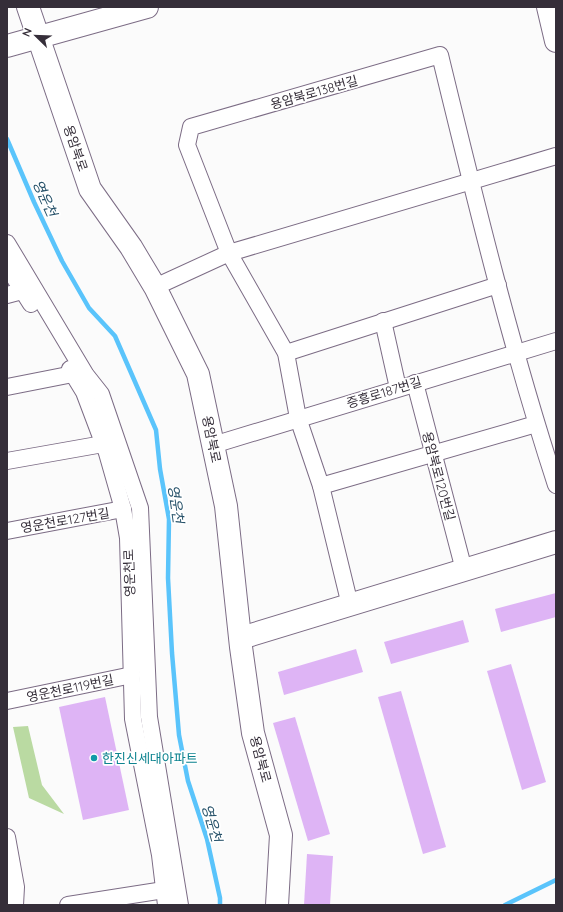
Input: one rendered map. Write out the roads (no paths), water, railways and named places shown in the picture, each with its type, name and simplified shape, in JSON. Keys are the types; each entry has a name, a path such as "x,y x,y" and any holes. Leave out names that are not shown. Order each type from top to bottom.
{"street":[{"name":"용암북로","path":"28,7 90,189 130,247 155,287 198,374 226,506 253,733 281,835 278,905"},
{"path":"7,46 147,7"},
{"path":"548,7 556,41"},
{"name":"용암북로138번길","path":"350,605 321,486 298,418 286,353 228,253 187,145 191,127 440,55 470,181 517,354"},
{"path":"155,287 228,253 556,156"},
{"path":"7,243 86,375 101,394 140,508 149,717 180,905"},
{"name":"영운천로","path":"7,266 84,392 103,444 123,509 128,538 133,719 160,855 165,898"},
{"path":"286,353 498,285"},
{"path":"7,295 22,291"},
{"path":"383,322 398,388"},
{"name":"중흥로187번길","path":"213,445 556,341"},
{"path":"517,354 536,424 556,485"},
{"path":"7,387 73,374"},
{"name":"용암북로120번길","path":"414,383 464,570"},
{"path":"321,486 536,424"},
{"path":"7,461 103,444"},
{"name":"영운천로127번길","path":"7,531 123,509"},
{"path":"241,638 556,542"},
{"name":"영운천로119번길","path":"7,701 132,675"},
{"path":"7,837 16,886 15,905"},
{"path":"68,905 165,898"}],"waterway":[{"name":"영운천","path":"7,139 34,202 62,261 89,308 115,336 156,430 160,469 169,519 168,578 172,653 179,735 188,781 207,839 220,898 220,905"},
{"path":"505,905 556,880"}],"place":[{"name":"한진신세대아파트","path":"94,758"}]}
